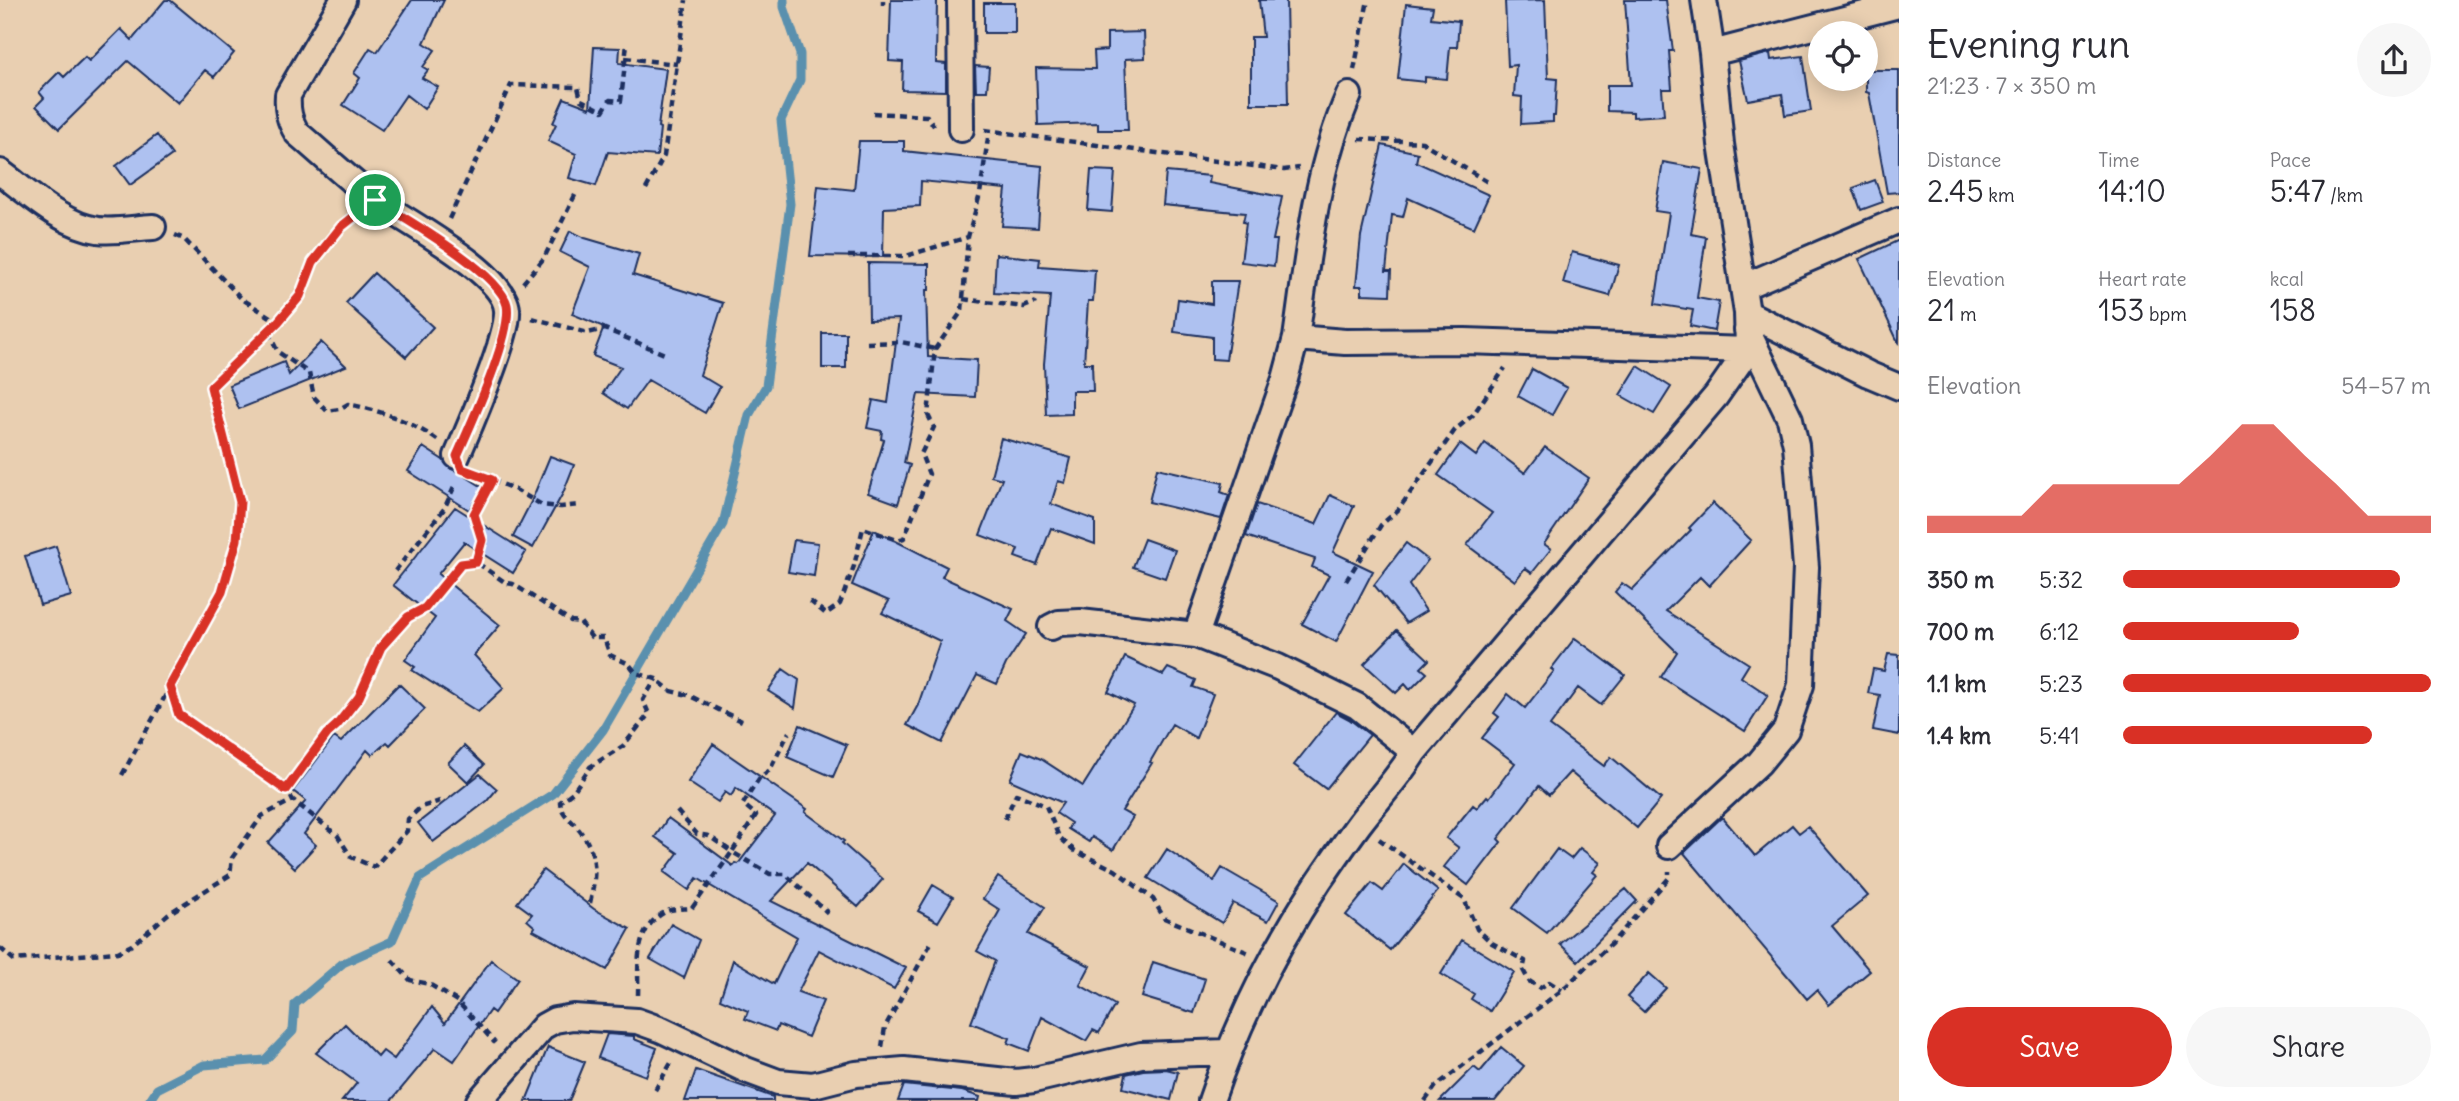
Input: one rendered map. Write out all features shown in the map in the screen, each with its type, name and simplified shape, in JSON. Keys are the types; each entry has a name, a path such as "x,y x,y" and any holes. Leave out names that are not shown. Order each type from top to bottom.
{"street":[{"path":"343,0 288,95 290,121 297,133 375,200 439,241 486,276 498,288 507,307 503,335 459,462"},
{"path":"960,0 961,129"},
{"path":"1669,846 1759,763 1786,730 1801,685 1806,567 1796,445 1790,419 1747,331 1704,0"},
{"path":"1712,53 1899,5"},
{"path":"1196,635 1285,379 1296,338 1324,165 1349,95"},
{"path":"0,172 60,215 83,227 102,230 153,227"},
{"path":"1743,287 1899,220"},
{"path":"1210,1101 1227,1052 1272,961 1318,883 1414,752 1716,397 1747,331"},
{"path":"1296,338 1345,342 1465,341 1521,344 1747,331 1899,387"},
{"path":"1051,627 1059,623 1080,622 1196,635 1278,667 1357,706 1414,752"},
{"path":"479,1101 536,1033 555,1020 593,1017 637,1021 778,1082 813,1085 879,1071 904,1070 1016,1082 1140,1055 1227,1052"}],"path":[{"path":"646,189 664,156 686,0"},
{"path":"1349,95 1368,0"},
{"path":"439,241 511,85 578,87 581,100 603,111 610,100 621,101 626,43"},
{"path":"625,58 677,64"},
{"path":"873,113 927,116 936,130 989,130 1284,170 1324,165"},
{"path":"810,601 826,614 840,604 854,566 863,528 897,540 904,538 929,474 921,454 934,427 928,415 934,349 962,311 968,237 980,194 989,130"},
{"path":"1352,139 1422,142 1491,184"},
{"path":"576,193 544,258 507,307 588,333 605,329 667,355"},
{"path":"122,775 222,592 237,540 240,502 211,387 278,322 300,296 313,262 341,227 375,200"},
{"path":"153,227 184,239 242,299 278,322"},
{"path":"848,256 906,256 968,237"},
{"path":"963,299 1024,307 1036,302"},
{"path":"268,332 278,352 309,373 314,397 327,411 348,404 384,411 421,428 459,462 492,480 514,488 542,505 578,505"},
{"path":"867,343 901,342 934,349"},
{"path":"1346,582 1381,525 1398,510 1455,430 1472,415 1521,344"},
{"path":"395,571 444,509 459,462"},
{"path":"476,562 482,540 474,514 492,480"},
{"path":"286,790 327,734 359,697 381,647 408,617 425,608 461,564 476,562 571,621 580,622 592,638 604,638 610,655 629,664 636,673 656,679 671,691 688,695 746,723"},
{"path":"590,903 596,875 592,849 578,828 561,810 560,802 573,792 590,767 623,746 649,713 643,700 656,679"},
{"path":"170,686 179,715 286,790 293,800 338,836 352,858 374,867 407,831 408,819 421,807 440,801"},
{"path":"637,1021 639,942 645,930 667,910 692,908 756,815 743,804 760,777 770,770 789,732"},
{"path":"1005,819 1016,794 1046,806 1059,838 1075,851 1115,870 1144,892 1153,899 1164,918 1226,945 1272,961"},
{"path":"0,948 14,960 118,952 132,945 168,914 230,875 232,858 262,817 293,800"},
{"path":"677,811 697,834 709,836 770,874 785,874 828,913"},
{"path":"1359,825 1464,900 1477,929 1492,943 1525,961 1523,970 1530,981 1540,988 1549,982 1562,990"},
{"path":"1425,1101 1436,1086 1562,990 1611,944 1669,878 1669,846"},
{"path":"879,1071 885,1027 932,941"},
{"path":"392,960 410,979 429,984 457,1000 512,1062"}],"building":[{"path":"165,0 170,0 234,53 214,77 205,70 178,103 128,61 59,129 36,106 44,98 39,92 59,72 64,77 85,57 89,61 121,29 132,40"},
{"path":"412,0 444,0 424,43 435,50 423,67 428,70 422,78 438,87 424,109 406,95 382,130 343,105 360,78 354,73 370,48 377,52"},
{"path":"891,0 937,0 936,63 946,64 946,91 902,90 903,62 889,61"},
{"path":"1259,0 1286,0 1288,104 1251,104 1251,37 1263,37"},
{"path":"1545,0 1548,78 1557,79 1555,116 1553,122 1521,124 1522,97 1514,96 1516,65 1508,66 1505,1"},
{"path":"1625,0 1666,0 1673,51 1669,51 1672,89 1662,89 1664,115 1633,117 1633,112 1607,111 1607,85 1631,85"},
{"path":"984,3 1015,3 1015,33 984,33"},
{"path":"1406,4 1433,7 1431,18 1459,21 1457,47 1450,47 1447,79 1425,77 1425,82 1398,79"},
{"path":"1144,32 1145,58 1125,59 1128,130 1098,130 1098,123 1038,125 1036,68 1095,69 1094,51 1107,50 1107,33"},
{"path":"594,47 620,48 619,63 666,69 657,156 608,152 596,186 569,178 576,154 548,141 564,98 590,108"},
{"path":"1770,53 1771,60 1803,56 1811,111 1785,115 1782,94 1748,100 1739,61"},
{"path":"975,66 989,67 987,91 976,91"},
{"path":"1878,70 1899,70 1899,192 1887,193 1869,93 1866,92 1878,91"},
{"path":"157,135 172,155 130,185 116,166"},
{"path":"859,141 904,141 904,151 1042,166 1038,228 1002,226 1006,189 921,181 920,206 884,208 883,257 810,256 818,186 854,190"},
{"path":"1382,145 1418,153 1416,162 1489,195 1474,228 1408,198 1403,217 1392,215 1386,271 1391,271 1390,295 1362,294 1362,286 1356,286 1361,236"},
{"path":"1663,162 1702,169 1691,234 1706,237 1697,298 1719,302 1714,331 1690,326 1693,310 1655,304 1669,213 1655,211"},
{"path":"1091,170 1115,171 1112,212 1088,210"},
{"path":"1166,172 1210,176 1209,183 1282,197 1273,240 1277,240 1274,266 1241,262 1245,213 1163,205"},
{"path":"1875,180 1883,202 1861,210 1853,188"},
{"path":"570,231 639,254 633,275 723,303 700,375 720,387 705,413 648,380 627,409 603,393 621,367 593,356 604,327 572,314 590,267 560,252"},
{"path":"1899,240 1899,344 1859,259"},
{"path":"1572,252 1619,265 1610,296 1563,283"},
{"path":"996,254 1040,259 1039,266 1095,270 1093,301 1088,301 1084,363 1092,363 1093,391 1072,391 1072,414 1046,415 1044,364 1050,296 994,293"},
{"path":"868,263 929,264 929,290 926,290 928,357 977,360 975,397 918,394 904,463 910,465 898,504 868,493 884,440 881,439 882,431 867,428 873,400 888,403 899,319 869,320"},
{"path":"374,273 433,327 406,357 346,303"},
{"path":"1212,281 1238,281 1226,360 1212,359 1212,337 1174,332 1178,299 1212,304"},
{"path":"822,333 846,333 846,368 822,368"},
{"path":"321,342 346,366 239,409 229,385 284,362 289,375"},
{"path":"1638,366 1671,387 1654,414 1620,395"},
{"path":"1532,369 1567,388 1552,415 1518,396"},
{"path":"1001,438 1071,458 1065,483 1058,481 1051,504 1095,520 1095,544 1051,528 1037,565 1015,557 1018,549 980,535 1002,479 991,476"},
{"path":"1485,443 1525,473 1545,447 1589,478 1544,544 1551,549 1532,573 1525,568 1515,581 1467,545 1492,513 1438,475 1460,444 1476,456"},
{"path":"423,447 443,460 451,469 484,488 469,510 408,471"},
{"path":"550,456 574,465 563,493 533,548 513,537"},
{"path":"1157,468 1223,483 1221,492 1229,495 1221,519 1149,502"},
{"path":"1330,495 1354,506 1333,552 1373,571 1336,642 1302,624 1329,575 1312,567 1315,559 1246,536 1257,504 1316,524"},
{"path":"1713,503 1751,540 1709,586 1700,577 1666,611 1749,664 1741,677 1768,695 1745,731 1661,677 1677,652 1615,592 1622,583 1632,590 1691,530 1689,528"},
{"path":"455,507 526,552 513,573 464,542 438,574 500,625 474,655 504,688 478,712 412,670 415,667 405,660 435,618 393,585"},
{"path":"874,530 947,567 942,577 1013,609 1007,621 1026,634 1006,664 997,684 977,675 942,743 907,725 918,705 940,641 882,613 889,601 852,585"},
{"path":"1144,539 1175,550 1165,578 1133,567"},
{"path":"794,540 818,543 814,576 788,572"},
{"path":"1406,543 1428,560 1409,585 1426,611 1406,623 1374,585"},
{"path":"56,546 71,596 40,605 25,556"},
{"path":"1397,630 1429,660 1421,668 1427,673 1410,690 1405,684 1396,693 1364,664"},
{"path":"1575,638 1625,675 1601,705 1578,688 1550,726 1604,766 1611,757 1661,799 1637,828 1570,772 1549,795 1539,786 1498,839 1501,842 1468,885 1444,867 1459,848 1446,838 1473,805 1477,808 1487,796 1489,798 1515,763 1482,738 1499,717 1494,713 1508,694 1525,708"},
{"path":"1888,654 1899,655 1899,735 1873,730 1880,695 1868,693 1873,669 1884,671"},
{"path":"1125,657 1163,675 1168,668 1196,680 1193,687 1213,694 1196,738 1172,724 1122,811 1133,817 1113,850 1092,837 1089,842 1068,829 1071,823 1056,813 1063,803 1010,780 1022,751 1041,759 1083,786 1134,705 1108,692"},
{"path":"783,669 799,680 795,708 768,691"},
{"path":"399,684 425,709 390,745 387,742 372,755 367,750 304,834 316,845 295,868 268,843 306,801 293,791 334,737 341,742"},
{"path":"1336,712 1370,735 1326,789 1294,765"},
{"path":"800,725 847,745 833,777 787,757"},
{"path":"713,744 807,809 805,812 844,841 842,843 883,879 858,907 807,863 771,901 906,968 894,989 819,950 798,992 823,1001 808,1037 778,1025 776,1031 745,1019 748,1011 720,999 733,960 774,984 797,937 697,878 689,890 664,872 678,853 655,837 668,818 733,866 738,864 775,816 736,788 731,796 725,792 718,802 688,782"},
{"path":"464,746 484,765 468,782 448,763"},
{"path":"480,774 497,789 487,801 433,842 418,823"},
{"path":"1722,817 1755,856 1792,825 1799,833 1808,826 1868,896 1832,926 1870,971 1829,1005 1817,990 1807,999 1684,853"},
{"path":"1580,848 1600,863 1593,872 1597,875 1547,933 1513,908 1557,849 1571,859"},
{"path":"1167,849 1214,881 1222,868 1279,901 1268,921 1233,903 1222,923 1148,878"},
{"path":"1404,864 1438,891 1390,950 1346,915 1372,883 1383,891"},
{"path":"543,870 594,909 630,929 607,970 533,930 535,927 527,920 532,914 517,903"},
{"path":"998,877 1045,907 1028,934 1090,966 1080,985 1115,1005 1099,1033 1093,1030 1086,1041 1042,1017 1029,1051 1008,1043 1010,1038 971,1023 995,961 977,951 1000,910 983,899"},
{"path":"933,885 953,897 938,922 918,911"},
{"path":"1626,889 1637,901 1578,961 1560,944"},
{"path":"671,924 699,940 684,978 650,959"},
{"path":"1462,940 1514,972 1490,1011 1471,999 1474,994 1441,974"},
{"path":"491,960 518,979 494,1013 490,1010 454,1061 435,1048 391,1101 342,1101 357,1083 316,1053 345,1024 378,1057 383,1051 394,1059 432,1007 445,1023"},
{"path":"1153,962 1205,979 1194,1013 1142,997"},
{"path":"1649,973 1666,988 1644,1012 1627,997"},
{"path":"607,1034 634,1036 634,1039 657,1048 646,1076 598,1058"},
{"path":"548,1047 585,1062 569,1101 526,1101"},
{"path":"1501,1047 1524,1066 1495,1101 1440,1101 1474,1067 1480,1072"},
{"path":"1166,1069 1178,1072 1171,1100 1123,1088 1126,1074"},
{"path":"696,1070 773,1097 773,1101 685,1101"},
{"path":"904,1085 962,1091 980,1097 979,1101 898,1101"}],"waterway":[{"path":"149,1101 157,1089 204,1065 265,1060 293,1031 295,1004 343,963 392,941 420,878 553,794 603,730 723,524 749,415 766,386 790,204 781,120 800,80 800,54 784,0"}],"route":[{"path":"375,200 439,241 486,276 498,288 506,302 507,323 496,358 483,397 457,456 462,469 492,480 474,514 482,540 476,562 461,564 425,608 408,617 381,647 359,697 327,734 286,790 179,715 170,686 222,592 237,540 240,502 211,387 278,322 300,296 313,262 341,227 375,200"}]}
